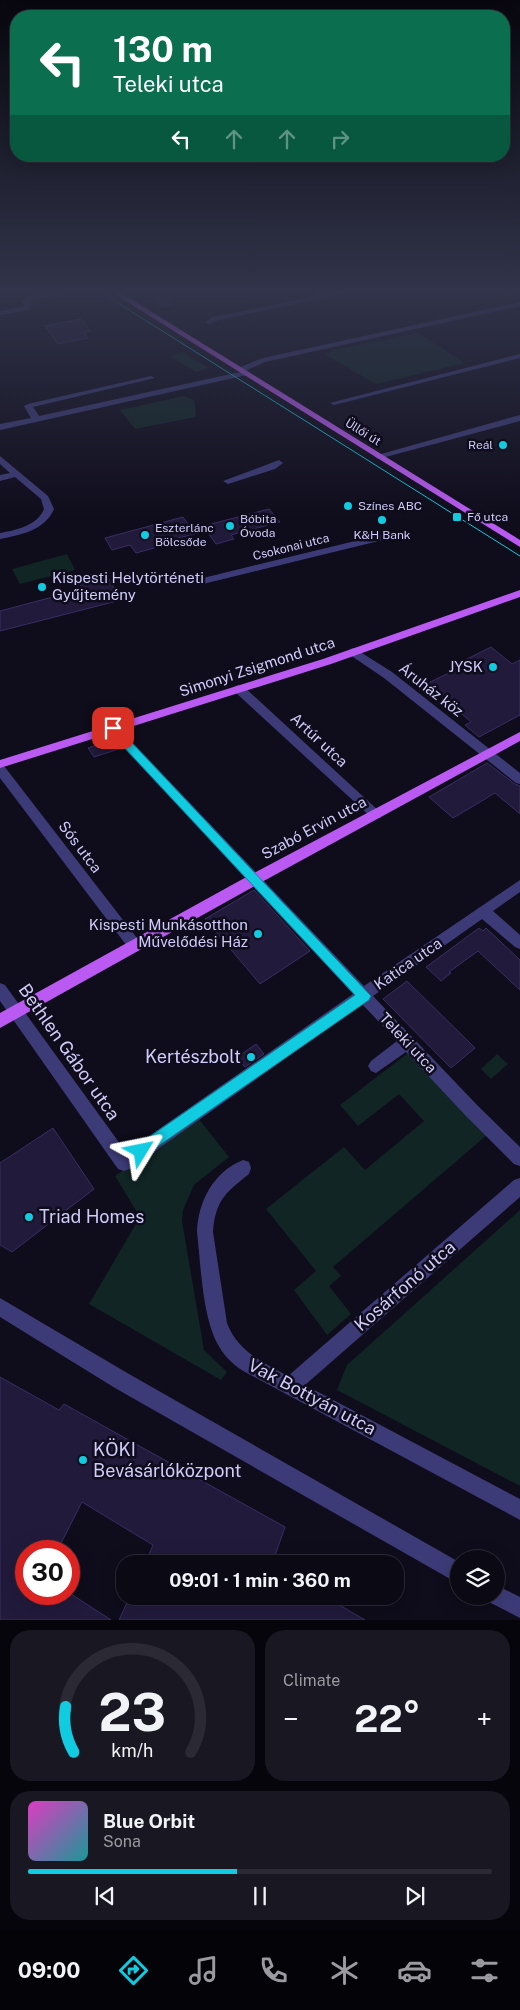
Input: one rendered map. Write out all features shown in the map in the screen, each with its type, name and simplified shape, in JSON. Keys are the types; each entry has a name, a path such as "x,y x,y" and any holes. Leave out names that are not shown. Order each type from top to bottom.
{"main road":[{"name":"Üllői út","path":"239,369 520,544"},
{"name":"Simonyi Zsigmond utca","path":"0,764 354,652 446,621 520,593"},
{"name":"Szabó Ervin utca","path":"0,1021 255,879 520,736"}],"street":[{"path":"0,428 244,372 249,369"},
{"path":"334,403 470,369"},
{"path":"37,420 28,406 151,378"},
{"path":"378,456 520,418"},
{"path":"0,459 48,501 49,509 46,516 23,530 0,536"},
{"path":"228,481 279,463"},
{"path":"0,478 16,474"},
{"name":"Csokonai utca","path":"203,581 384,537"},
{"name":"Áruház köz","path":"354,652 388,675 520,780"},
{"name":"Artúr utca","path":"239,689 376,815"},
{"name":"Teleki utca","path":"113,728 472,1111 520,1158"},
{"name":"Sós utca","path":"0,769 135,946"},
{"name":"Katica utca","path":"124,1163 364,996 520,884"},
{"path":"483,911 520,944"},
{"name":"Bethlen Gábor utca","path":"0,989 124,1163"},
{"path":"376,1066 408,1042"},
{"name":"Vak Bottyán utca","path":"243,1168 212,1195 205,1219 205,1232 218,1323 225,1341 238,1356 251,1366 520,1510"},
{"name":"Kosárfonó utca","path":"290,1386 520,1186"},
{"path":"0,1307 122,1380 450,1569"},
{"path":"505,1600 520,1608"}],"green space":[{"path":"190,369 207,369 196,372"},
{"path":"349,369 441,369 376,384"},
{"path":"184,396 194,400 195,417 135,429 120,410"},
{"path":"67,554 75,570 20,584 12,569"},
{"path":"408,1053 488,1134 333,1267 341,1276 329,1286 351,1314 327,1335 294,1290 316,1271 266,1209 344,1147 365,1170 424,1121 399,1094 358,1126 340,1105"},
{"path":"497,1054 508,1064 491,1079 481,1069"},
{"path":"198,1118 229,1157 194,1185 183,1210 182,1221 204,1350 227,1372 221,1380 89,1304 140,1217 115,1176"},
{"path":"520,1210 520,1486 337,1390 347,1365"}],"building":[{"name":"Bóbita Óvoda","path":"269,509 280,522 231,535 234,539 216,544 203,526"},
{"name":"Eszterlánc Bölcsőde","path":"183,517 195,534 178,538 180,541 136,553 130,545 112,550 105,538"},
{"path":"106,574 121,600 0,631 0,611 83,589 78,581"},
{"path":"491,647 512,664 520,660 520,715 479,737 465,725 471,722 439,694 432,698 420,687 459,668 455,665"},
{"path":"110,740 119,749 94,757 88,748"},
{"path":"487,763 520,786 520,814 495,793 453,818 429,797"},
{"name":"Kispesti Munkásotthon Művelődési Ház","path":"254,890 310,951 260,984 205,919"},
{"path":"479,928 483,931 486,928 520,960 520,990 478,951 449,972 451,973 441,981 426,967"},
{"path":"407,981 475,1048 451,1068 383,999"},
{"name":"Kertészbolt","path":"256,1044 264,1054 245,1067 236,1058"},
{"name":"Triad Homes","path":"53,1128 94,1189 12,1252 0,1245 0,1163"},
{"name":"KÖKI Bevásárlóközpont","path":"0,1377 59,1410 64,1404 285,1527 275,1555 149,1555 153,1545 82,1502 63,1540 15,1540 15,1605 80,1605 80,1600 111,1620 0,1620"},
{"path":"126,1605 339,1605 365,1620 119,1620"}],"tram line":[{"path":"222,369 520,556"}],"place":[{"name":"Reál","path":"503,445"},
{"name":"Színes ABC","path":"348,506"},
{"name":"Fő utca","path":"457,517"},
{"name":"K&H Bank","path":"382,520"},
{"name":"Bóbita Óvoda","path":"230,526"},
{"name":"Eszterlánc Bölcsőde","path":"145,535"},
{"name":"Kispesti Helytörténeti Gyűjtemény","path":"42,587"},
{"name":"JYSK","path":"493,667"},
{"name":"Kispesti Munkásotthon Művelődési Ház","path":"258,934"},
{"name":"Kertészbolt","path":"251,1057"},
{"name":"Triad Homes","path":"29,1217"},
{"name":"KÖKI Bevásárlóközpont","path":"83,1460"}],"route":[{"path":"113,728 364,996 141,1151"}]}
